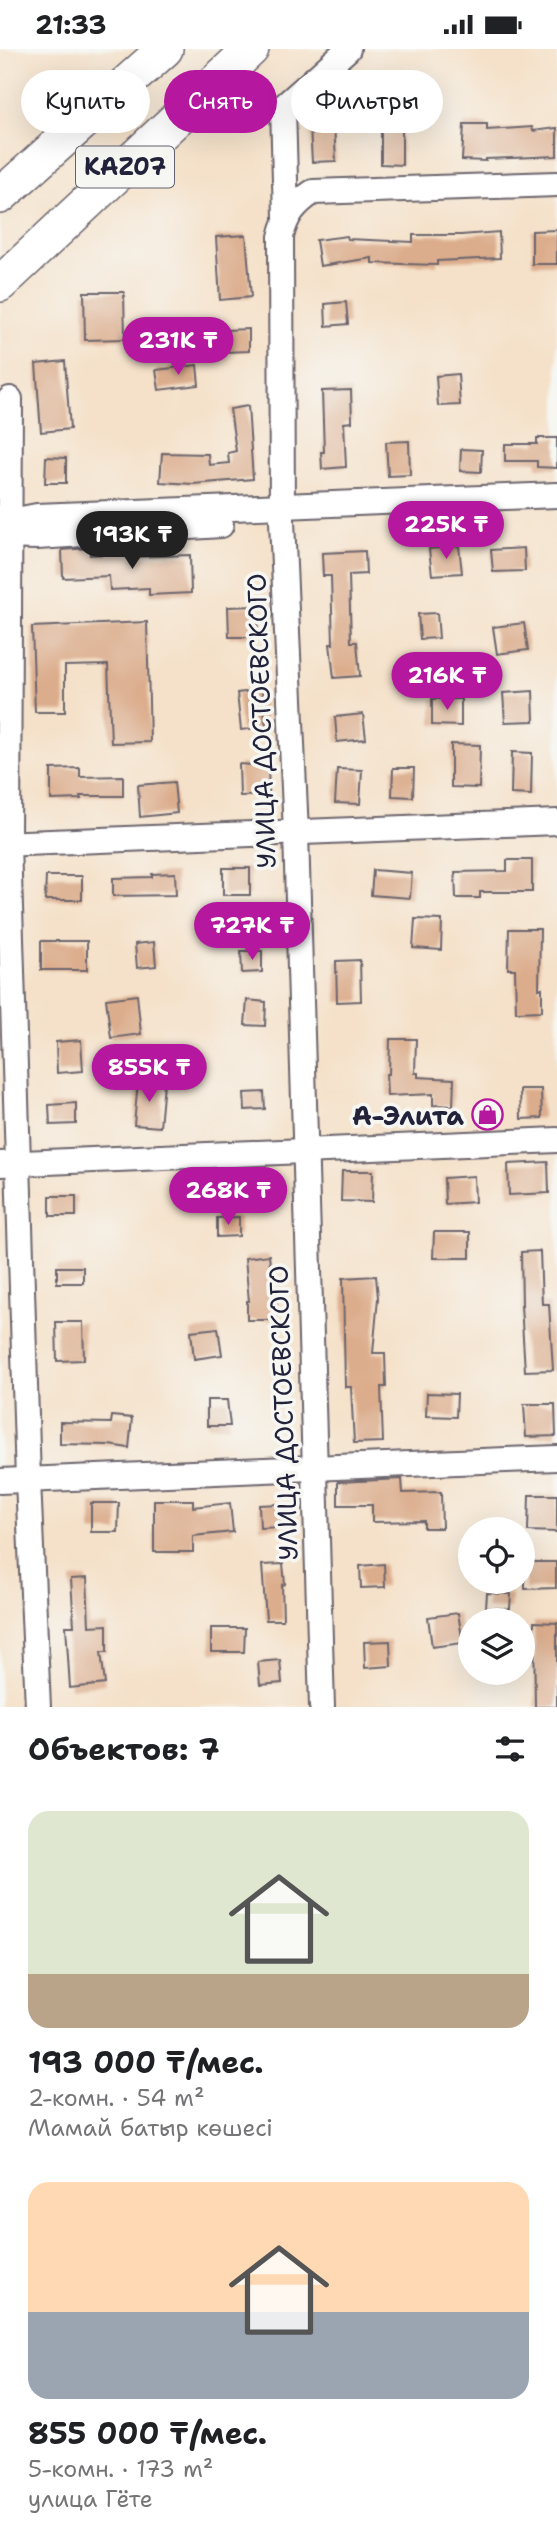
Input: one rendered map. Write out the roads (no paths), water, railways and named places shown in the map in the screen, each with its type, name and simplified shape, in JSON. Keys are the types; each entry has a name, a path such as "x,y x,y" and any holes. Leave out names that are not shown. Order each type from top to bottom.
{"highway":[{"name":"KAZ07","path":"0,196 165,49"},
{"name":"KAZ07","path":"0,285 251,49"}],"street":[{"name":"УЛИЦА ДОСТОЕВСКОГО","path":"322,1707 296,833 282,513 283,107 348,49"},
{"path":"283,227 299,201 313,192 557,184"},
{"path":"10,399 6,530 4,844 9,1163 38,1707"},
{"path":"6,530 557,495"},
{"path":"282,513 557,511"},
{"path":"4,844 557,823"},
{"path":"9,1163 557,1140"},
{"path":"0,1481 557,1458"}],"place":[{"name":"А-Элита","path":"487,1115"}]}
